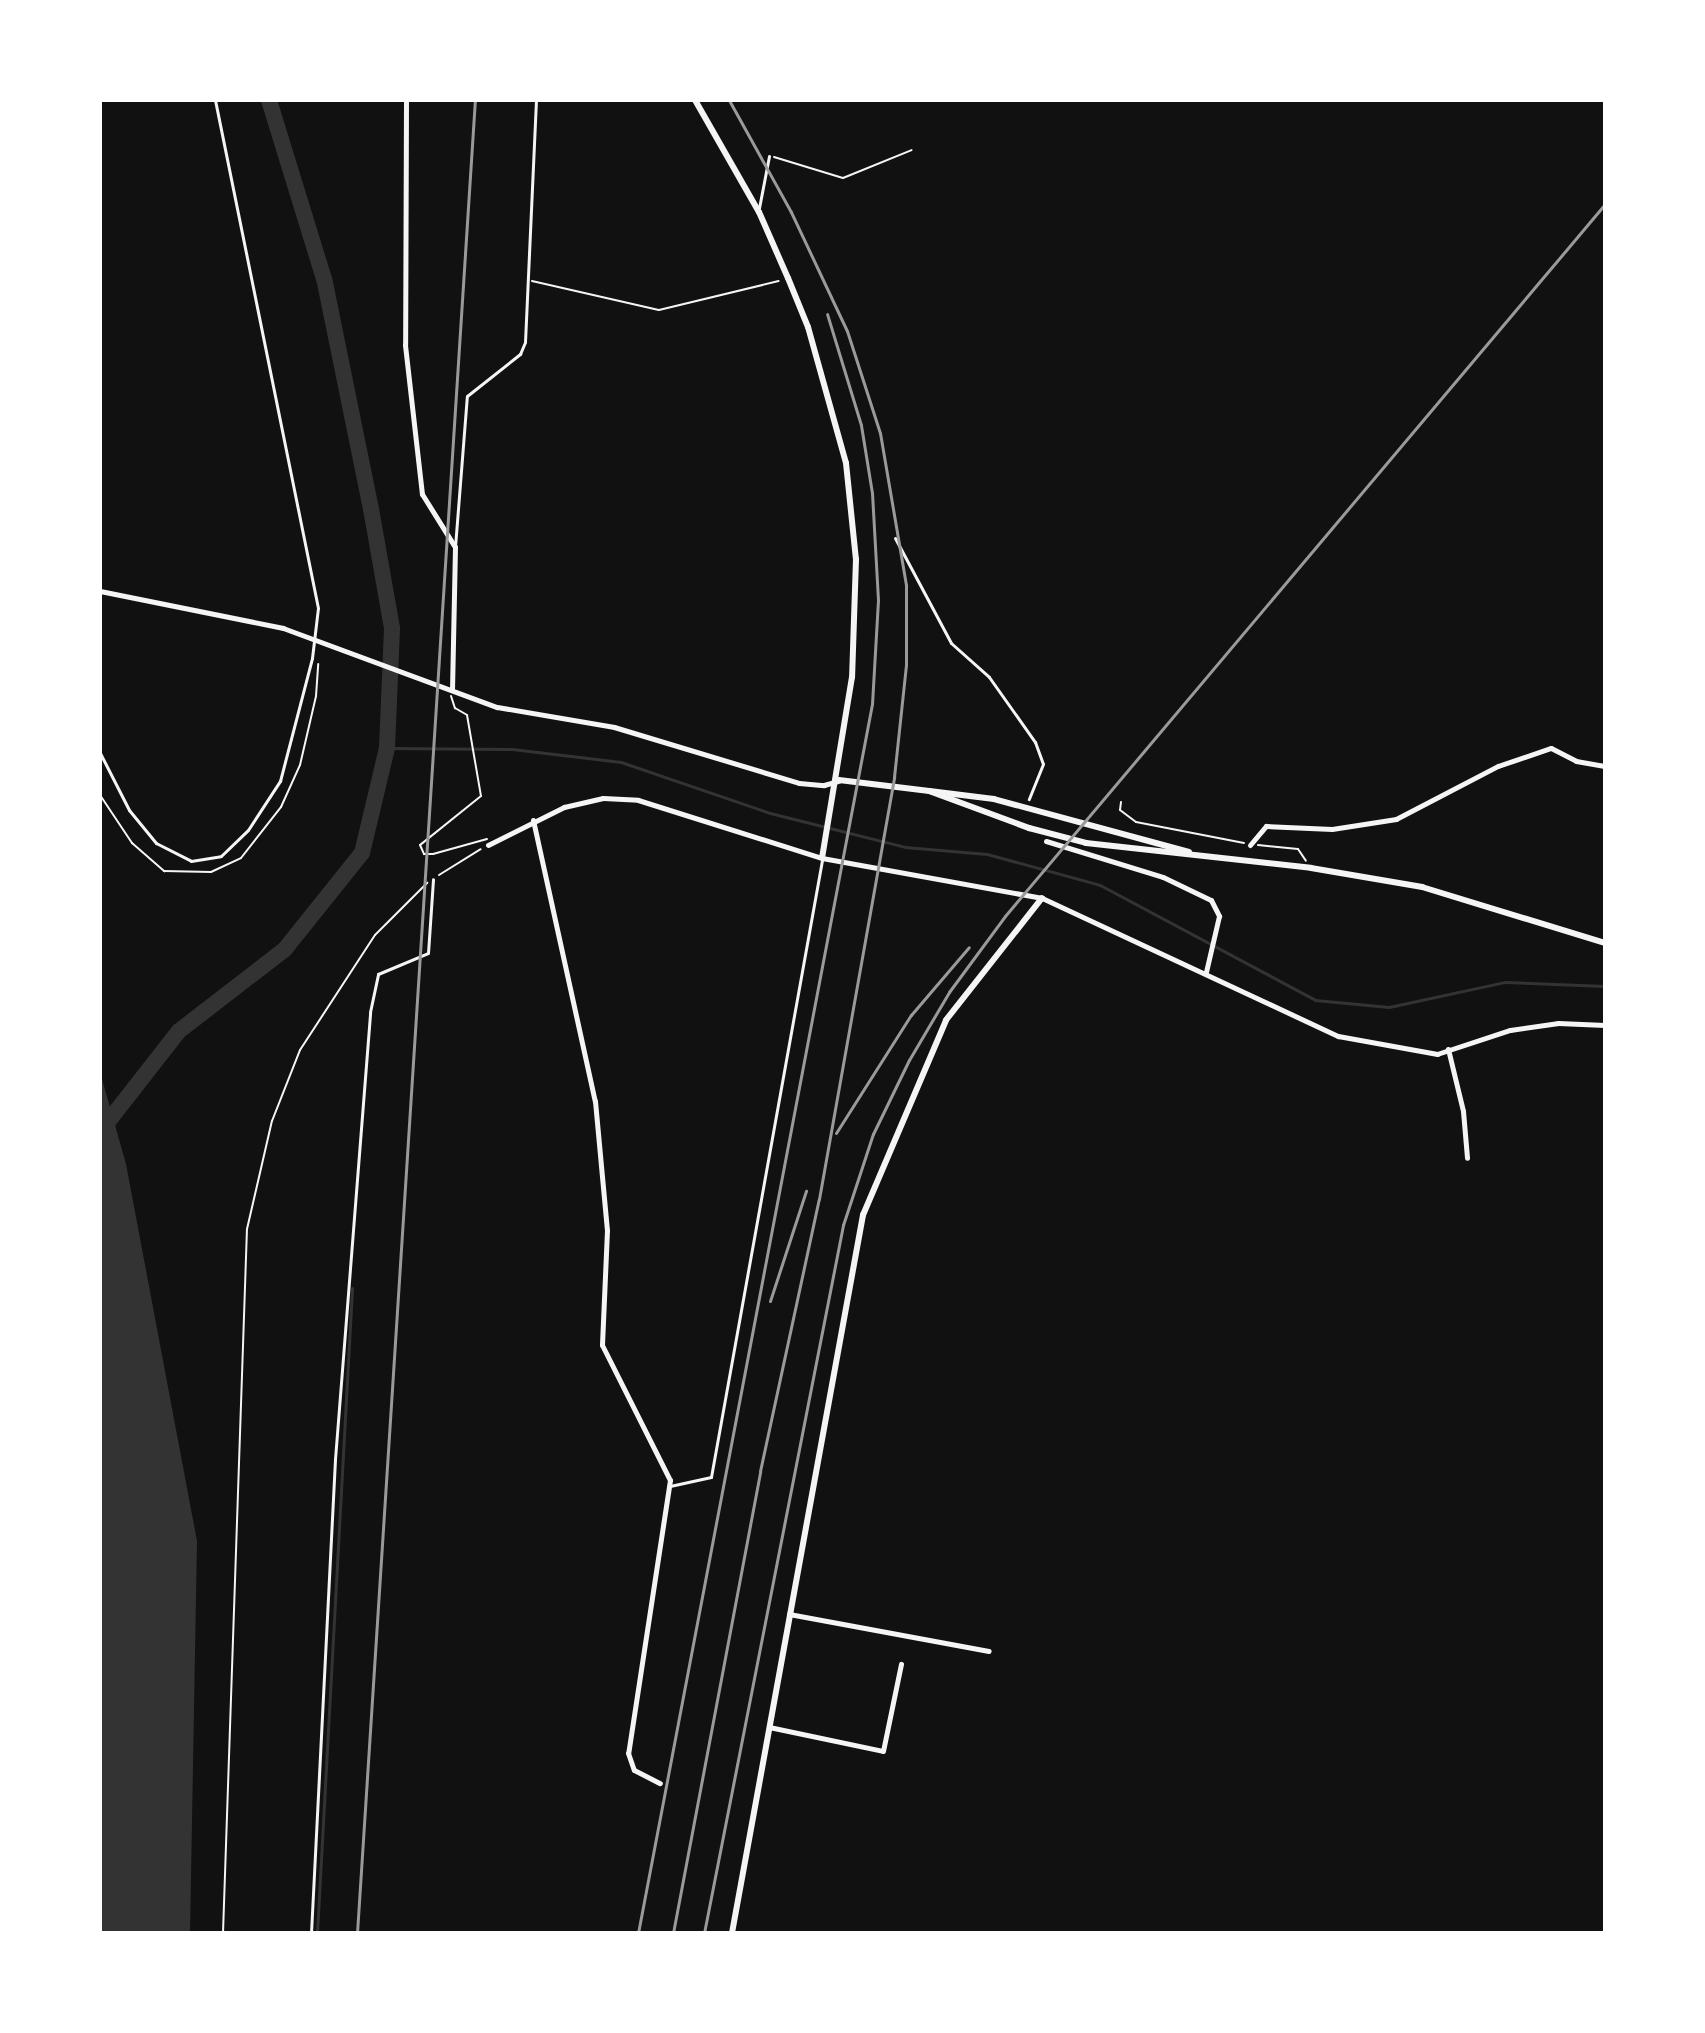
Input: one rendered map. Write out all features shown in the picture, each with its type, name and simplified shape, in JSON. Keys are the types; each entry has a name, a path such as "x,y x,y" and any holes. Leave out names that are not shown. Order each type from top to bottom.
{"street":[{"path":"406,100 403,271 415,447 422,494 455,547 452,688"},
{"path":"695,100 759,212 788,278 823,377 853,510 853,662 839,780 822,858"},
{"path":"100,591 215,610 314,640 452,688 460,698 614,727 799,783 824,785 839,780 994,799 1189,852"},
{"path":"1250,845 1266,826 1332,829 1396,819 1498,766 1551,748 1576,761 1605,766"},
{"path":"929,791 1055,835 1139,851 1189,852 1422,887 1605,943"},
{"path":"488,845 533,820 603,798 638,800 822,858 1042,898 1338,1036 1437,1054 1510,1030 1558,1023 1605,1025"},
{"path":"533,820 597,1114 607,1230 602,1345 670,1486 628,1753 634,1770 660,1783"},
{"path":"1046,841 1163,877 1211,900 1219,916 1206,972"},
{"path":"732,1933 863,1215 946,1020 1042,898"},
{"path":"1448,1049 1463,1111 1467,1158"},
{"path":"788,1614 989,1651"},
{"path":"769,1727 883,1751 901,1664"}],"lane":[{"path":"100,753 129,810 156,843 191,861 221,856 248,830 280,781 293,745 314,640 318,608 215,100"},
{"path":"455,547 467,396 520,354 531,281 536,100"},
{"path":"759,212 769,156"},
{"path":"895,538 951,643 989,677 1035,742 1043,764 1029,799"},
{"path":"670,1486 711,1477 822,858"},
{"path":"311,1933 335,1459 370,1012 378,974 428,953 433,879"}],"path":[{"path":"769,156 843,178 912,150"},
{"path":"531,281 659,310 788,278"},
{"path":"100,795 132,843 164,871 211,872 241,858 281,807 300,765 316,696 318,659"},
{"path":"223,1933 247,1229 272,1121 300,1050 375,935 433,879 488,845 486,836 433,854 424,854 420,845 481,796 467,715 455,708 451,696"},
{"path":"1121,802 1120,810 1136,822 1250,845 1298,849 1311,868"}],"shaded area":[{"path":"100,1072 126,1164 197,1541 190,1933 100,1933"}],"waterway":[{"path":"100,1132 179,1031 285,949 362,853 387,748 392,628 371,509 324,279 269,100"},
{"path":"387,748 512,749 621,762 770,813 905,847 987,854 1100,885 1315,1000 1389,1007 1505,982 1605,986"},
{"path":"317,1933 352,1288"}],"railway":[{"path":"357,1933 475,100"},
{"path":"673,1933 760,1471 819,1199 894,777 906,665 906,585 880,433 847,331 791,212 729,100"},
{"path":"704,1933 843,1225 873,1134 909,1060 949,992 1005,916 1605,204"},
{"path":"638,1933 872,704 878,600 872,493 861,425 827,314"},
{"path":"836,1133 911,1015 969,947"},
{"path":"770,1301 806,1191"}]}
